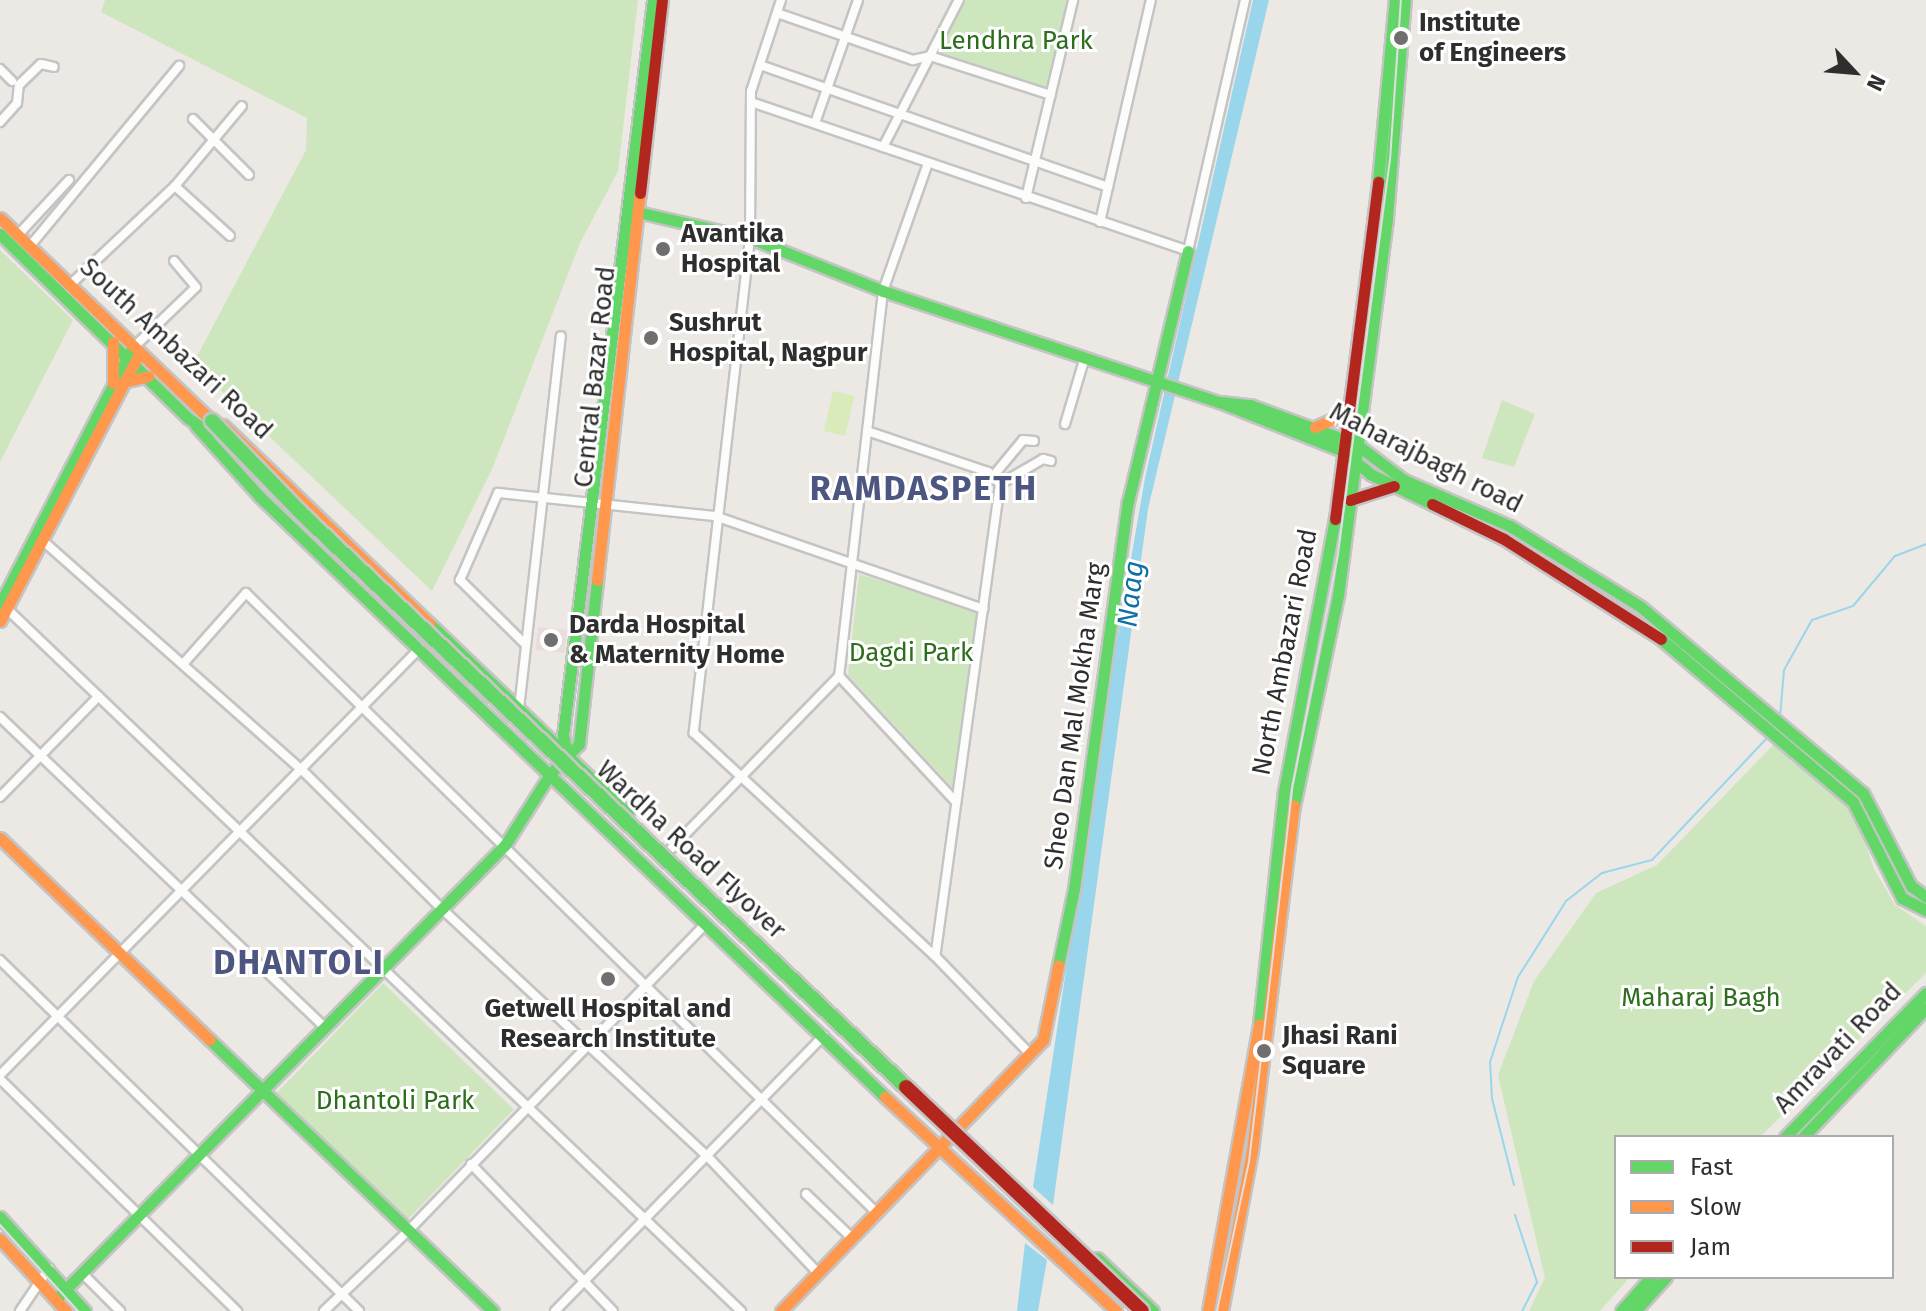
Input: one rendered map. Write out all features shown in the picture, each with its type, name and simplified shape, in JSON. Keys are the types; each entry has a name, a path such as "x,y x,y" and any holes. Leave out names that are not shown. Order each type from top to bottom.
{"main road":[{"name":"Central Bazar Road","path":"567,755 563,735 600,503 653,0"},
{"name":"Central Bazar Road","path":"633,210 662,0"},
{"name":"North Ambazari Road","path":"1222,1311 1298,775 1338,596 1350,500 1349,412 1376,209 1395,0"},
{"name":"North Ambazari Road","path":"1208,1311 1246,1150 1279,820 1325,591 1387,217 1405,0"},
{"path":"633,210 750,238 883,291 1219,402"},
{"name":"South Ambazari Road","path":"0,218 137,351 320,515 668,852 1153,1311"},
{"path":"0,234 113,342 137,351 148,376 282,516 936,1146 1116,1311"},
{"name":"Sheo Dan Mal Mokha Marg","path":"788,1308 818,1273 878,1214 936,1146 1043,1040 1062,959 1128,502 1188,251"},
{"path":"2,611 43,541 118,383 113,342"},
{"path":"2,611 137,351"},
{"path":"118,383 148,376"},
{"name":"Maharajbagh road","path":"1219,402 1350,449 1394,486 1504,539 1638,620 1759,713"},
{"name":"Maharajbagh road","path":"1219,402 1250,405 1311,427 1404,480 1510,526 1641,607 1794,743 1853,802 1902,898 1926,910"},
{"path":"198,405 210,426"},
{"path":"1311,427 1349,412"},
{"path":"188,418 210,426"},
{"name":"Wardha Road Flyover","path":"210,426 1129,1311"},
{"name":"Wardha Road Flyover","path":"210,426 1142,1311"},
{"path":"1350,500 1377,487 1394,486"},
{"name":"Maharajbagh road","path":"1794,743 1863,793 1911,886 1926,897"},
{"path":"56,1299 505,845 550,774 567,755"},
{"path":"0,838 123,951 493,1311"},
{"name":"Amravati Road","path":"1805,1135 1836,1094 1926,993"},
{"name":"Amravati Road","path":"1787,1135 1836,1094 1926,1008"},
{"path":"0,1217 43,1273 66,1311"},
{"path":"0,1239 67,1289 85,1311"},
{"path":"1621,1311 1649,1279"},
{"path":"1635,1311 1664,1279"}],"street":[{"path":"781,0 751,102 750,238 715,516 694,733 935,956 1029,1053"},
{"path":"815,123 858,0"},
{"path":"883,147 959,0"},
{"path":"1026,198 1073,0"},
{"path":"1100,222 1151,0"},
{"path":"751,102 1188,251 1245,0"},
{"path":"777,13 913,60 930,56 1051,95"},
{"path":"0,122 19,105 19,85 41,64 54,67"},
{"path":"760,65 1108,187"},
{"path":"30,246 179,66"},
{"path":"0,69 12,81"},
{"path":"71,284 175,186 242,106"},
{"path":"193,119 249,175"},
{"path":"668,852 839,676 883,291 928,163"},
{"path":"18,235 69,180"},
{"path":"175,186 230,236"},
{"path":"137,351 196,285 174,261"},
{"path":"519,709 561,336"},
{"path":"1065,424 1085,357"},
{"path":"867,431 994,475 1000,484 935,956"},
{"path":"994,475 1023,440 1034,441"},
{"path":"1000,484 1043,459 1051,461"},
{"path":"526,645 460,580 498,493 715,516 983,609"},
{"path":"43,541 302,770 442,909 707,1156 818,1273"},
{"path":"183,664 246,593 878,1214"},
{"path":"2,611 99,696 741,1311"},
{"path":"237,1311 0,1077 420,647"},
{"path":"839,676 956,802"},
{"path":"0,797 99,696"},
{"path":"0,717 325,1028"},
{"path":"324,1311 409,1230 706,923"},
{"path":"0,960 359,1311"},
{"path":"555,1311 824,1035"},
{"path":"471,1164 613,1311"},
{"path":"806,1194 853,1239"},
{"path":"20,1311 43,1273"},
{"path":"82,1273 120,1311"}],"shaded area":[{"name":"Darda Hospital & Maternity Home","path":"538,627 567,630 564,653 536,650"}],"green space":[{"path":"105,0 638,0 618,171 580,243 493,467 432,591 193,364 306,150 307,118 101,12"},
{"name":"Lendhra Park","path":"959,0 1069,0 1047,93 930,56"},
{"path":"0,250 73,320 0,462"},
{"path":"833,391 854,396 845,436 824,431"},
{"path":"1502,400 1535,414 1514,467 1482,458"},
{"name":"Dagdi Park","path":"859,574 977,611 954,789 848,675"},
{"name":"Maharaj Bagh","path":"1776,742 1855,812 1874,869 1895,905 1926,926 1926,973 1762,1135 1614,1135 1614,1279 1628,1279 1600,1311 1529,1311 1545,1278 1498,1075 1534,981 1596,893 1657,865"},
{"name":"Dhantoli Park","path":"383,983 514,1109 408,1219 277,1093"}],"water":[{"name":"Naag","path":"1253,0 1269,0 1148,509 1053,1205 1033,1187 1111,675 1145,478"},
{"path":"1025,1243 1047,1260 1038,1311 1017,1311"}],"waterway":[{"path":"1780,717 1784,670 1812,620 1853,606 1895,556 1926,544"},
{"path":"1514,1185 1492,1099 1490,1062 1518,977 1566,901 1602,873 1652,860 1767,738"},
{"path":"1515,1215 1537,1282 1522,1311"}],"railway":[{"path":"1217,1311 1249,1162 1293,784 1338,554 1390,160 1401,0"},
{"path":"0,1225 78,1311"}],"traffic: fast":[{"path":"567,755 563,735 653,0"},
{"path":"1378,182 1395,0"},
{"path":"1294,806 1338,596 1387,217 1405,0"},
{"path":"629,210 750,238 883,291 1219,402 1343,451 1370,474 1432,504"},
{"path":"0,234 188,418 209,432"},
{"path":"1058,966 1074,889 1128,502 1188,251"},
{"path":"0,604 130,352"},
{"path":"1220,402 1250,405 1356,444 1404,480 1510,526 1641,607 1863,793 1911,886 1926,897"},
{"path":"212,421 302,514 906,1087"},
{"path":"196,426 259,496 885,1097"},
{"path":"1259,1024 1284,791 1335,519"},
{"path":"56,1299 505,845 550,774 579,744 597,580"},
{"path":"430,624 628,814"},
{"path":"1661,639 1853,802 1902,898 1926,910"},
{"path":"1787,1135 1926,993"},
{"path":"1805,1135 1926,1008"},
{"path":"210,1040 493,1311"},
{"path":"0,1217 85,1311"},
{"path":"1097,1258 1153,1311"},
{"path":"1621,1311 1649,1279"},
{"path":"1635,1311 1664,1279"}],"traffic: slow":[{"path":"597,580 640,193"},
{"path":"0,218 212,421"},
{"path":"113,342 113,383"},
{"path":"0,621 137,358"},
{"path":"123,382 148,376"},
{"path":"1315,427 1349,412"},
{"path":"223,425 430,624"},
{"path":"1222,1311 1252,1151 1294,806"},
{"path":"0,838 210,1040"},
{"path":"781,1311 1043,1040 1058,966"},
{"path":"1208,1311 1259,1024"},
{"path":"885,1097 1116,1311"},
{"path":"0,1239 66,1311"}],"traffic: jam":[{"path":"640,193 662,0"},
{"path":"1335,519 1378,182"},
{"path":"1350,500 1394,486"},
{"path":"1432,504 1504,539 1661,639"},
{"path":"906,1087 1142,1311"}],"place":[{"name":"Institute of Engineers","path":"1401,38"},
{"name":"Avantika Hospital","path":"663,249"},
{"name":"Sushrut Hospital, Nagpur","path":"651,338"},
{"name":"Darda Hospital & Maternity Home","path":"551,640"},
{"name":"Getwell Hospital and Research Institute","path":"608,979"},
{"name":"Jhasi Rani Square","path":"1264,1051"}],"district":[{"name":"RAMDASPETH","path":"924,489"},
{"name":"DHANTOLI","path":"299,963"}]}
